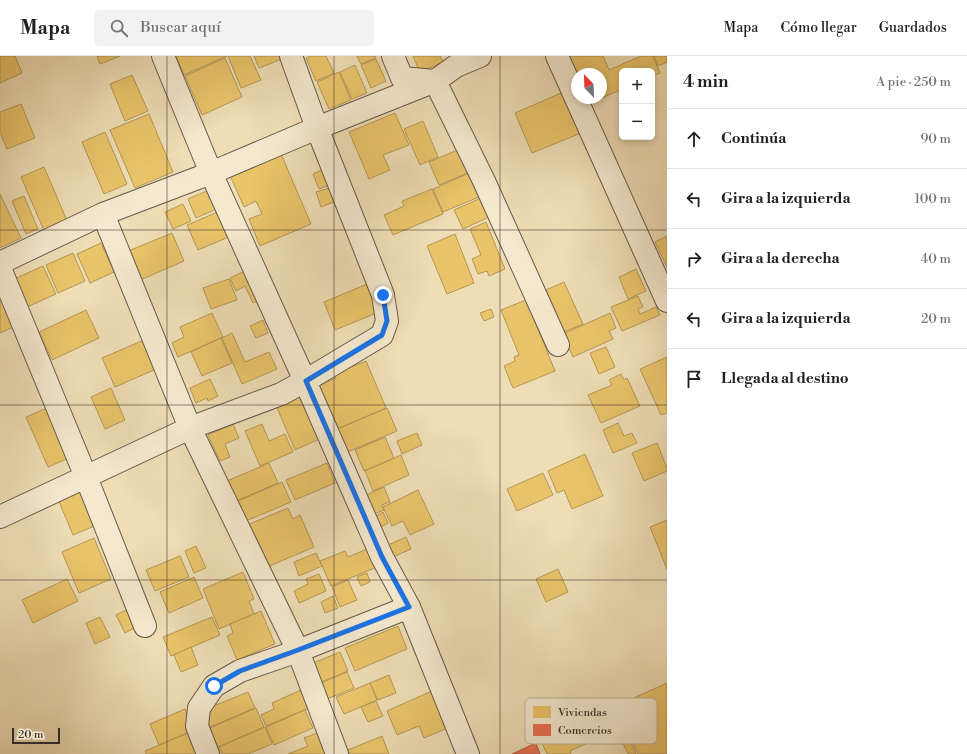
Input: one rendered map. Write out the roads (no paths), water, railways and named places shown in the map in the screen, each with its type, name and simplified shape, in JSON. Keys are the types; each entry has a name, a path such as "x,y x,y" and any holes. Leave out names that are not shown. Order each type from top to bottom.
{"street":[{"path":"163,56 211,173 306,381 382,557 409,607 468,754"},
{"path":"0,517 190,428 281,394 306,381 382,335 387,321 383,295 317,128 291,56"},
{"path":"393,56 402,78 435,81"},
{"path":"0,263 103,214 211,173 317,128 435,81 456,66 480,56"},
{"path":"557,56 667,301"},
{"path":"435,81 484,181 558,345"},
{"path":"103,214 190,428 298,650 337,754"},
{"path":"0,268 86,477 145,626"},
{"path":"208,754 197,726 199,708 214,686 240,671 409,607"}]}
